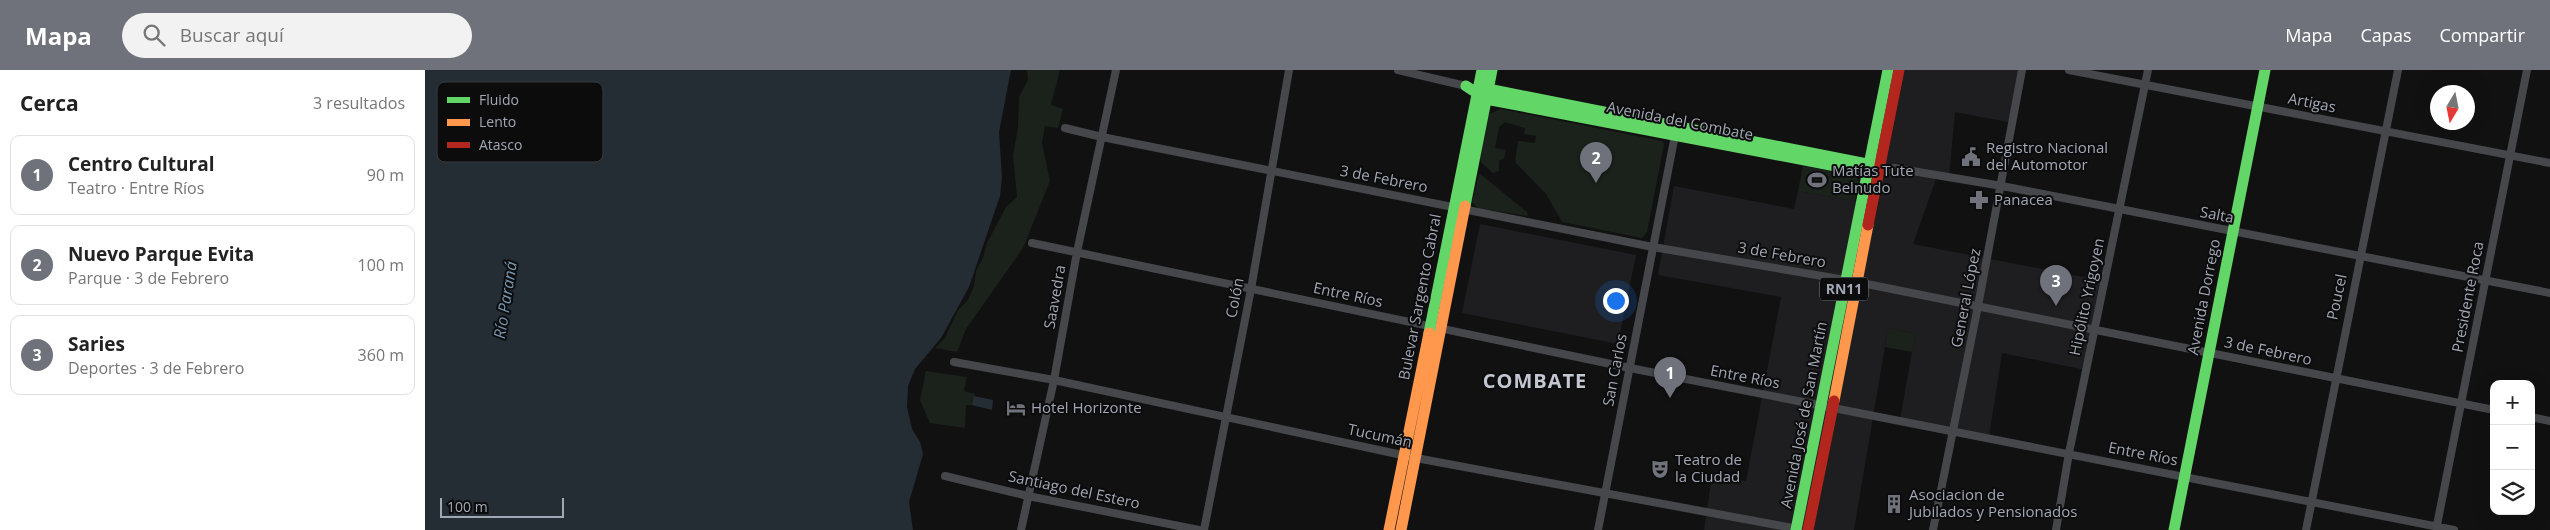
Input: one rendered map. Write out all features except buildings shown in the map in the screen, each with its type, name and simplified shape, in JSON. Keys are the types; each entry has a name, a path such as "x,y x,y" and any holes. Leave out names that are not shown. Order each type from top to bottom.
{"main road":[{"name":"Bulevar Sargento Cabral","path":"1481,70 1483,92"},
{"name":"Bulevar Sargento Cabral","path":"1389,530 1429,325 1459,208 1483,92 1492,70"},
{"name":"Avenida José de San Martín","path":"1874,169 1888,70"},
{"name":"Avenida José de San Martín","path":"1801,530 1874,169 1899,70"},
{"name":"Avenida Dorrego","path":"2174,530 2265,70"},
{"name":"Avenida del Combate","path":"1466,86 1483,92 1874,169"},
{"name":"Bulevar Sargento Cabral","path":"1401,530 1441,328 1459,208"}],"street":[{"name":"Saavedra","path":"1021,530 1054,380 1077,252 1116,70"},
{"name":"Colón","path":"1204,530 1251,289 1289,70"},
{"path":"1398,70 1466,86"},
{"name":"General López","path":"1933,530 1979,306 2022,70"},
{"name":"Artigas","path":"2069,70 2550,163"},
{"name":"Hipólito Yrigoyen","path":"2056,530 2069,453 2148,70"},
{"name":"Poucel","path":"2306,530 2398,70"},
{"name":"Presidente Roca","path":"2437,528 2527,70"},
{"name":"3 de Febrero","path":"1065,128 1653,247 1851,281 2490,409"},
{"name":"San Carlos","path":"1598,530 1675,131"},
{"name":"Salta","path":"1874,169 1894,168 2001,186 2550,293"},
{"name":"Entre Ríos","path":"1032,243 1630,368 2454,530"},
{"name":"Tucumán","path":"954,362 1054,380 1415,458 1801,530"},
{"path":"2535,418 2550,421"},
{"name":"Santiago del Estero","path":"945,476 1028,496 1199,530"}],"shaded area":[{"path":"1027,70 1060,70 1051,105 1063,109 1058,128 1045,126 1042,143 1050,181 1023,248 966,329 957,352 935,348 945,338 958,310 968,300 974,286 976,271 983,258 987,243 1006,207 1017,197 1013,155 1018,128 1019,97 1028,80"},
{"path":"1899,70 2022,70 2013,123 1955,112 1949,177 1937,176 1913,244 2104,281 2086,370 2002,353 1989,437 1900,420 1915,334 1888,328 1854,530 1704,530 1712,475 1746,481 1781,297 1658,275 1674,186 1794,209 1798,191 1855,201 1871,208"},
{"path":"1501,109 1662,141 1664,144 1647,232 1642,238 1562,222 1546,194 1515,162 1518,141 1535,143 1536,136 1524,134 1525,128 1505,122 1499,127 1495,148 1506,150 1504,158 1499,161 1499,171 1493,173 1481,162 1480,157 1489,114"},
{"path":"1803,166 1856,175 1859,182 1855,201 1798,191"},
{"path":"1479,173 1527,212 1528,216 1478,208 1472,202"},
{"path":"1480,224 1636,255 1618,344 1462,313"},
{"path":"1888,328 1915,334 1912,352 1885,347"},
{"path":"926,371 967,377 964,391 975,394 972,405 966,405 965,428 930,423 920,400"}],"water":[{"name":"Río Paraná","path":"425,70 1011,70 999,132 1002,178 1000,196 969,287 941,338 915,369 908,386 907,407 912,429 920,442 923,454 909,502 913,530 425,530"},
{"path":"974,396 993,400 992,410 972,405"}],"traffic: fast":[{"path":"1429,333 1482,70"},
{"path":"1465,206 1492,70"},
{"path":"1796,530 1888,70"},
{"path":"2174,530 2265,70"},
{"path":"1466,86 1486,99 1867,172 1877,172"},
{"path":"1483,88 1877,166"}],"traffic: slow":[{"path":"1401,530 1465,206"},
{"path":"1834,401 1868,225"},
{"path":"1389,530 1429,333"}],"traffic: jam":[{"path":"1868,225 1899,70"},
{"path":"1808,530 1834,401"}],"place":[{"name":"Registro Nacional del Automotor","path":"1971,157"},
{"name":"Matías Tute Belnudo","path":"1817,180"},
{"name":"Nuevo Parque Evita","path":"1596,183"},
{"name":"Panacea","path":"1979,200"},
{"name":"Saries","path":"2056,306"},
{"name":"Centro Cultural","path":"1670,398"},
{"name":"Hotel Horizonte","path":"1016,408"},
{"name":"Teatro de la Ciudad","path":"1660,469"},
{"name":"Asociacion de Jubilados y Pensionados","path":"1894,504"}],"district":[{"name":"COMBATE","path":"1535,381"}]}
